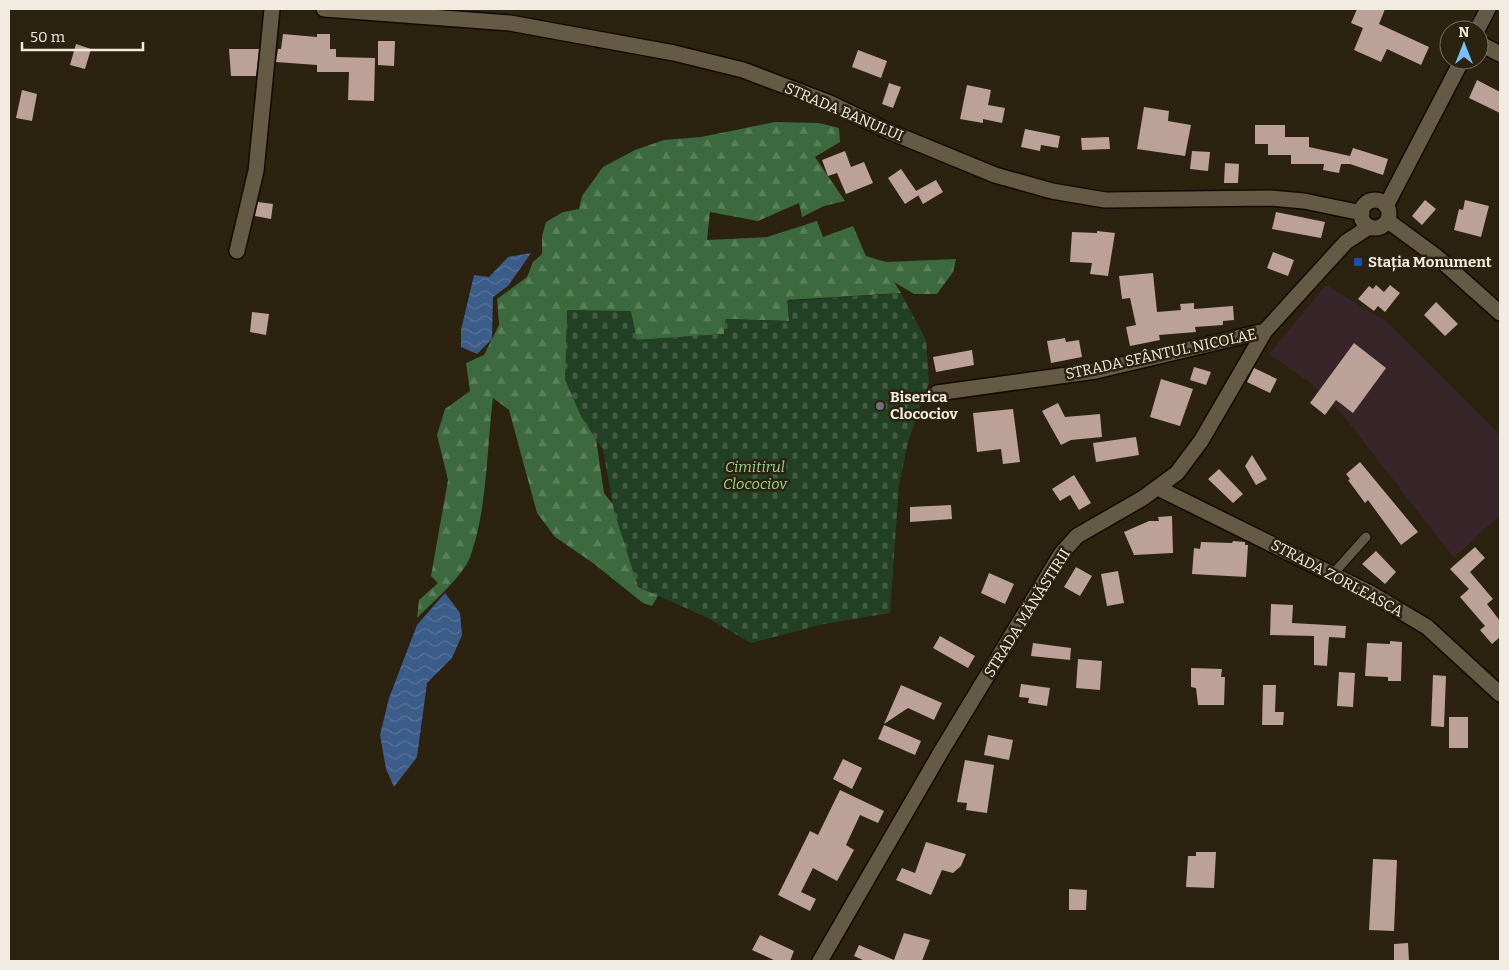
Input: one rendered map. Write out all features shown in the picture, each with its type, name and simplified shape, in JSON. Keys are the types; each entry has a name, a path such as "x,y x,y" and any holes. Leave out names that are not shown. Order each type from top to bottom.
{"street":[{"path":"237,251 256,171 272,9"},
{"name":"STRADA BANULUI","path":"324,9 510,23 674,53 743,70 830,103 888,131 995,176 1052,191 1105,200 1270,198 1362,212"},
{"path":"1386,206 1457,70"},
{"path":"1378,201 1386,206 1389,213 1388,221 1382,227 1368,227 1363,221 1362,212 1369,202 1378,201"},
{"path":"1388,221 1437,257 1500,313"},
{"name":"STRADA MĂNĂSTIRII","path":"820,961 942,750 1061,554 1076,536 1158,488 1177,473 1201,441 1266,331 1346,242 1368,227"},
{"name":"STRADA SFÂNTUL NICOLAE","path":"937,393 1096,371 1266,331"},
{"name":"STRADA ZORLEASCA","path":"1158,488 1370,593 1427,627 1500,694"}],"lane":[{"path":"1333,574 1366,536"}],"shaded area":[{"path":"1326,285 1387,322 1500,435 1500,515 1454,558 1343,415 1311,383 1269,354"}],"green space":[{"path":"775,122 819,123 839,128 840,142 815,157 845,201 824,206 802,217 799,203 758,221 710,212 707,240 767,237 817,221 823,237 853,226 866,256 886,262 956,259 953,272 937,294 914,294 894,282 901,293 788,300 789,321 726,319 724,334 637,340 580,414 596,439 604,493 623,517 665,584 652,606 643,603 593,563 555,537 537,513 509,410 493,398 483,500 476,539 470,557 454,581 417,618 419,600 438,583 431,576 448,480 437,435 445,409 470,391 466,363 484,355 499,325 497,299 527,277 533,262 542,254 542,236 546,222 563,212 579,209 582,196 603,167 635,150 664,140 701,137"},
{"name":"Cimitirul Clocociov","path":"901,293 926,340 929,383 908,442 899,485 890,613 824,624 751,643 706,617 638,587 614,511 603,450 580,414 565,380 567,310 631,311 637,340 724,334 726,319 789,321 787,301"}],"water":[{"path":"531,253 508,286 493,297 492,339 477,354 461,347 461,330 474,275 489,277 508,257"},
{"path":"445,593 460,613 462,635 452,658 427,683 417,757 394,787 386,769 380,735 389,698 417,625"}],"building":[{"path":"1357,9 1385,9 1379,24 1429,47 1421,65 1387,49 1381,62 1354,50 1363,28 1351,23"},
{"path":"283,34 317,37 317,34 330,34 330,49 336,49 336,57 375,58 374,101 348,100 349,72 317,72 317,65 276,62 278,49 281,49"},
{"path":"378,41 395,41 394,66 378,65"},
{"path":"76,44 91,49 85,69 70,65"},
{"path":"229,49 259,49 256,76 231,76"},
{"path":"858,50 887,61 881,78 852,67"},
{"path":"1477,80 1500,92 1500,113 1469,98"},
{"path":"889,83 901,87 893,108 882,104"},
{"path":"967,85 991,90 988,105 1005,108 1002,123 983,119 983,123 960,119"},
{"path":"22,90 37,94 32,121 16,118"},
{"path":"1144,107 1169,111 1168,121 1191,125 1185,156 1137,149"},
{"path":"1255,125 1285,125 1285,137 1309,137 1309,147 1350,156 1353,148 1388,159 1383,175 1350,164 1341,164 1339,173 1323,170 1324,164 1291,164 1291,155 1268,155 1268,144 1255,144"},
{"path":"1025,129 1060,136 1058,148 1041,145 1040,151 1021,147"},
{"path":"1109,137 1110,149 1082,150 1081,138"},
{"path":"845,151 851,167 864,162 873,183 846,194 837,173 828,176 822,160"},
{"path":"1192,151 1210,152 1208,171 1190,169"},
{"path":"1225,163 1239,164 1238,183 1224,183"},
{"path":"901,169 919,195 905,204 888,178"},
{"path":"936,180 943,192 923,204 916,191"},
{"path":"1425,200 1436,209 1422,225 1412,216"},
{"path":"1465,200 1489,206 1481,237 1454,230 1459,209 1463,210"},
{"path":"258,202 273,204 271,219 255,216"},
{"path":"1276,212 1325,222 1321,238 1272,229"},
{"path":"1097,231 1115,233 1108,276 1090,274 1092,263 1070,262 1072,232 1097,233"},
{"path":"1273,252 1294,260 1288,276 1267,268"},
{"path":"1153,273 1157,312 1181,310 1180,304 1194,303 1194,309 1233,306 1234,320 1223,321 1223,325 1195,327 1196,332 1159,335 1160,340 1130,346 1126,327 1136,325 1130,298 1122,299 1119,276"},
{"path":"1376,285 1384,292 1390,285 1400,293 1385,312 1378,306 1374,311 1358,299 1369,286 1373,289"},
{"path":"1436,302 1458,324 1445,336 1424,315"},
{"path":"252,312 269,314 266,335 250,332"},
{"path":"1065,338 1066,342 1079,340 1082,357 1051,363 1047,341"},
{"path":"1354,343 1386,368 1353,413 1336,400 1325,415 1310,403"},
{"path":"972,350 974,365 936,372 933,357"},
{"path":"1194,367 1211,372 1206,385 1190,380"},
{"path":"1254,368 1277,379 1270,393 1247,382"},
{"path":"1161,379 1193,389 1180,426 1150,417"},
{"path":"1058,403 1065,417 1100,414 1102,437 1071,440 1061,445 1042,411"},
{"path":"1013,409 1020,462 1003,464 1001,449 977,452 973,413"},
{"path":"1136,437 1139,455 1096,462 1093,443"},
{"path":"1252,455 1267,479 1256,485 1245,466"},
{"path":"1360,462 1418,532 1401,545 1368,500 1365,503 1348,480 1350,479 1346,474"},
{"path":"1219,469 1243,494 1233,503 1208,479"},
{"path":"1074,475 1091,503 1079,510 1070,495 1060,501 1052,489"},
{"path":"951,505 952,519 910,522 910,507"},
{"path":"1172,516 1173,553 1134,555 1124,532 1149,521 1159,521 1158,517"},
{"path":"1233,541 1245,542 1245,545 1248,545 1246,577 1192,574 1194,548 1200,549 1201,542 1232,543"},
{"path":"1475,547 1485,558 1470,572 1493,599 1487,604 1500,621 1500,637 1492,644 1480,630 1485,626 1460,597 1469,589 1450,569"},
{"path":"1376,551 1396,572 1385,584 1362,564"},
{"path":"1076,567 1092,576 1080,596 1064,587"},
{"path":"1118,571 1124,603 1107,606 1101,574"},
{"path":"989,573 1014,584 1005,604 981,593"},
{"path":"1271,604 1293,605 1292,623 1346,626 1345,638 1329,637 1327,666 1314,665 1314,636 1270,635"},
{"path":"940,636 975,656 968,668 933,648"},
{"path":"1390,641 1402,642 1401,681 1388,681 1388,677 1365,676 1367,643 1390,644"},
{"path":"1033,643 1071,648 1070,660 1031,656"},
{"path":"1078,659 1102,661 1100,690 1076,688"},
{"path":"1191,668 1222,669 1221,677 1225,677 1224,705 1198,705 1196,688 1191,687"},
{"path":"1339,672 1355,673 1353,707 1337,706"},
{"path":"1433,675 1446,676 1444,727 1431,726"},
{"path":"1021,684 1050,688 1047,706 1028,703 1029,698 1019,697"},
{"path":"901,685 942,703 934,720 908,708 884,724"},
{"path":"1263,685 1276,685 1275,712 1284,712 1283,725 1262,725"},
{"path":"1449,717 1468,717 1468,748 1449,748"},
{"path":"884,725 921,741 915,755 878,739"},
{"path":"988,735 1013,740 1009,760 984,755"},
{"path":"843,759 862,768 852,789 833,779"},
{"path":"965,760 994,765 987,813 966,810 967,803 957,802"},
{"path":"840,790 884,811 878,823 860,815 846,845 854,850 837,881 813,868 801,892 816,899 810,911 778,895 810,831 818,835"},
{"path":"926,842 966,854 961,866 953,873 942,870 931,895 896,880 902,868 915,873"},
{"path":"1196,852 1216,852 1214,888 1186,887 1188,856 1196,856"},
{"path":"1373,859 1397,860 1394,931 1369,930"},
{"path":"1069,889 1087,890 1086,910 1069,910"},
{"path":"904,933 930,940 922,961 865,961 854,956 859,945 894,960"},
{"path":"760,935 794,951 790,961 776,961 752,950"},
{"path":"1408,943 1409,961 1394,961 1394,944"}],"place":[{"name":"Stația Monument","path":"1358,262"},
{"name":"Biserica Clocociov","path":"880,406"}]}
